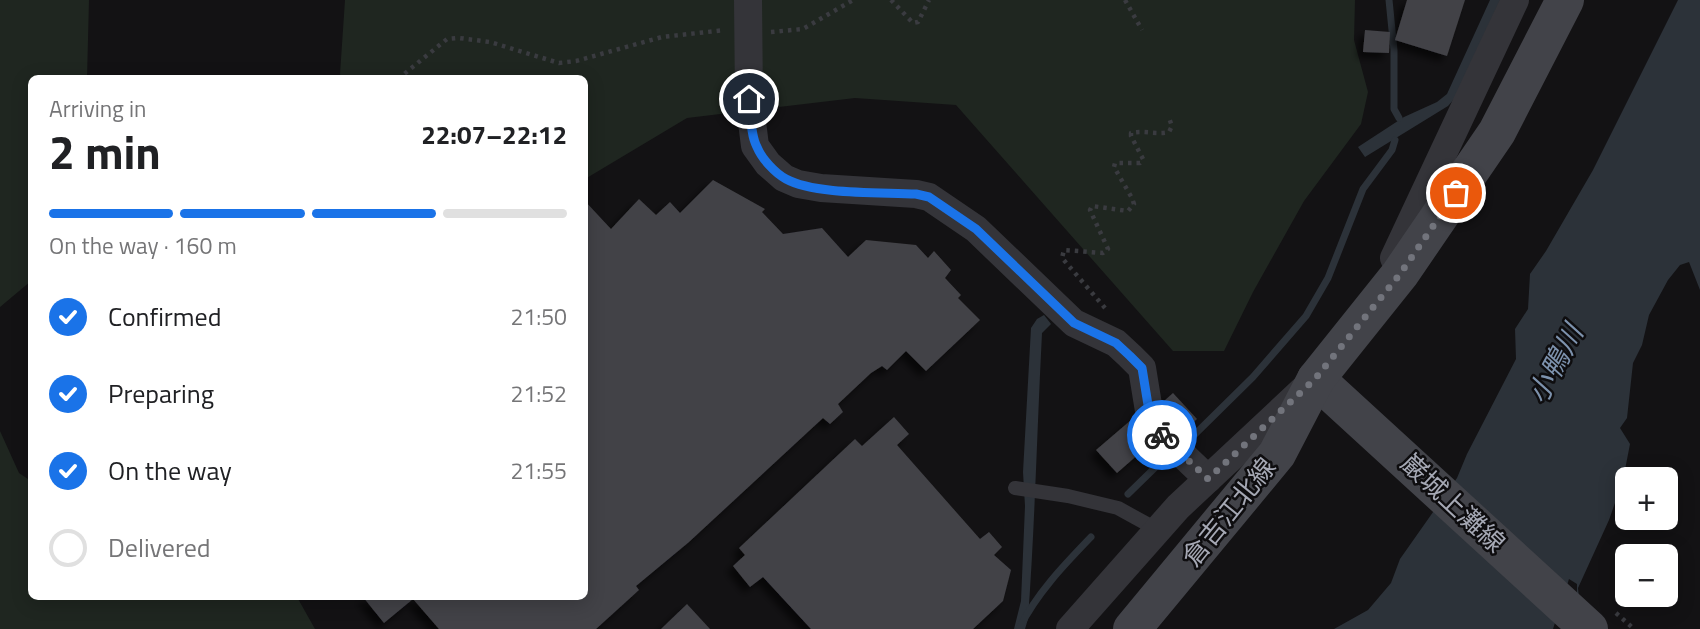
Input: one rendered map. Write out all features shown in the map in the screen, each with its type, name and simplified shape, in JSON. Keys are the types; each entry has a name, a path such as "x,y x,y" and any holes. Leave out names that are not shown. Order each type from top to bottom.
{"main road":[{"name":"倉吉江北線","path":"1132,629 1277,454 1315,379 1400,274 1497,132 1565,0"},
{"name":"巌城上灘線","path":"1315,379 1589,629"}],"street":[{"path":"748,0 749,99 755,146 768,164 783,178 798,184 929,197 976,229 1074,323 1116,343 1142,368 1149,411 1162,435 1208,479"},
{"path":"1400,274 1394,258 1515,0"},
{"path":"1070,629 1178,507 1315,379"}],"lane":[{"path":"1015,488 1068,496 1118,508 1158,530"}],"path":[{"path":"403,75 447,39 490,42 559,63 576,61 662,37 803,29 853,0"},
{"path":"891,0 913,23 918,22 929,0"},
{"path":"1125,0 1142,30"},
{"path":"1105,338 1111,319 1108,311 1062,258 1062,253 1064,250 1103,253 1108,248 1090,210 1092,206 1128,211 1134,204 1114,167 1115,163 1140,163 1143,159 1131,133 1169,132 1172,126 1169,118"}],"shaded area":[{"path":"0,0 89,0 87,75 28,75 28,284 0,307"},
{"path":"345,0 1355,0 1354,40 1368,92 1361,124 1304,201 1253,292 1224,351 1173,351 956,105 855,98 687,118 588,177 588,75 340,74"},
{"path":"0,431 19,473 28,479 28,600 299,600 315,629 0,629"}],"water":[{"path":"1490,0 1500,0 1455,98 1448,106 1365,157 1358,147 1404,117 1437,102 1447,94"},
{"name":"小鴨川","path":"1678,0 1700,0 1700,290 1689,262 1680,265 1668,280 1649,315 1642,345 1633,363 1627,418 1620,428 1630,444 1626,467 1615,467 1615,503 1578,588 1582,629 1577,629 1577,584 1569,579 1553,629 1334,629 1368,610 1391,583 1400,559 1457,478 1516,359 1515,329 1528,309 1530,274 1593,170"},
{"path":"1044,315 1051,324 1042,333 1028,619 1025,629 1014,629 1021,601 1025,506 1023,472 1031,328 1037,319"}],"building":[{"path":"1407,0 1465,0 1447,56 1395,40"},
{"path":"1365,30 1390,32 1389,53 1363,52"},
{"path":"713,180 765,209 762,212 783,234 822,228 848,257 866,240 916,245 928,258 934,251 951,270 945,278 961,295 958,298 980,320 926,371 906,351 887,370 882,366 871,373 838,404 843,412 830,424 823,418 689,542 636,586 639,590 596,629 439,629 414,600 588,600 588,204 611,229 639,199 656,215 670,202 680,213"},
{"path":"1173,393 1197,419 1183,432 1175,425 1165,406 1164,401"},
{"path":"894,417 909,434 897,445 980,539 989,532 1002,547 994,555 1011,570 1003,601 973,629 811,629 763,577 750,587 733,566 745,555 739,548 855,439 862,446"},
{"path":"1131,420 1138,425 1149,445 1117,473 1096,450"},
{"path":"365,600 412,600 384,623"},
{"path":"687,604 710,629 661,629"}],"waterway":[{"path":"1389,0 1394,50 1394,109 1399,118"},
{"path":"1185,444 1253,377 1306,316 1328,278 1363,189 1392,150 1395,140"},
{"path":"1128,494 1169,454"},
{"path":"1019,629 1042,592 1091,537"}],"way so far":[{"path":"1162,435 1208,479 1315,379 1372,312 1456,193"}],"route":[{"path":"749,99 755,146 783,178 821,188 929,197 976,229 1074,323 1116,343 1142,368 1149,411 1162,435"}]}
